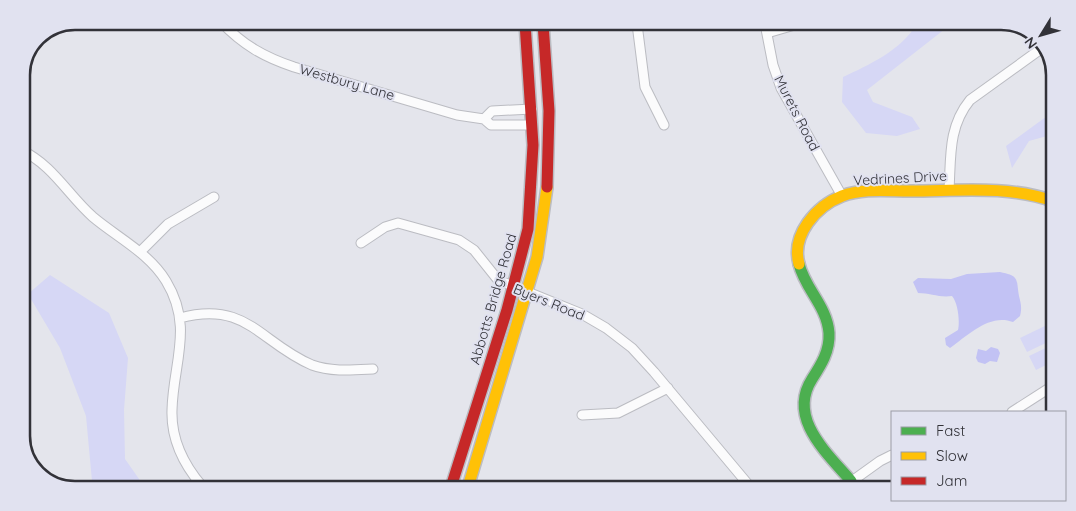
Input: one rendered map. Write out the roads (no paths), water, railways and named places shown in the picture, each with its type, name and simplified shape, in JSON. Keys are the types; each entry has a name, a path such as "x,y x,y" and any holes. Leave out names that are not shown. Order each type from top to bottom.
{"main road":[{"name":"Abbotts Bridge Road","path":"453,481 514,288 528,229 531,200 532,109 526,30"},
{"name":"Abbotts Bridge Road","path":"470,481 526,292 544,220 548,174 548,68 544,30"},
{"name":"Vedrines Drive","path":"851,481 812,432 804,416 805,393 825,360 830,333 824,310 802,276 796,255 802,233 822,210 842,196 869,192 949,190 1013,192 1046,199"}],"street":[{"name":"Westbury Lane","path":"230,30 248,47 270,59 457,115 484,119 491,125 498,127 532,126"},
{"path":"638,30 645,87 664,126"},
{"name":"Murets Road","path":"766,30 773,65 781,88 842,196"},
{"path":"949,190 952,136 962,110 970,100 1026,60"},
{"path":"484,119 492,111 532,109"},
{"path":"30,155 41,162 92,216 140,252 167,282 180,318 182,345 172,412 174,435 182,456 199,481"},
{"path":"140,252 168,224 214,197"},
{"name":"Byers Road","path":"361,243 386,227 403,223 469,245 498,280 582,314 606,328 632,348 745,481"},
{"path":"180,318 204,313 230,316 252,325 294,356 313,365 338,370 373,369"},
{"path":"582,414 618,413 668,388"},
{"path":"1014,411 1046,390"},
{"path":"851,481 891,456"}],"water":[{"path":"1000,272 1011,275 1016,279 1021,306 1020,316 1013,322 996,320 988,323 950,348 946,345 945,338 958,330 959,326 958,312 954,299 952,296 918,293 913,282 918,278 951,279 967,274"},
{"path":"991,347 998,349 1000,353 997,362 990,361 985,364 978,362 976,358 978,349 986,351"}]}
